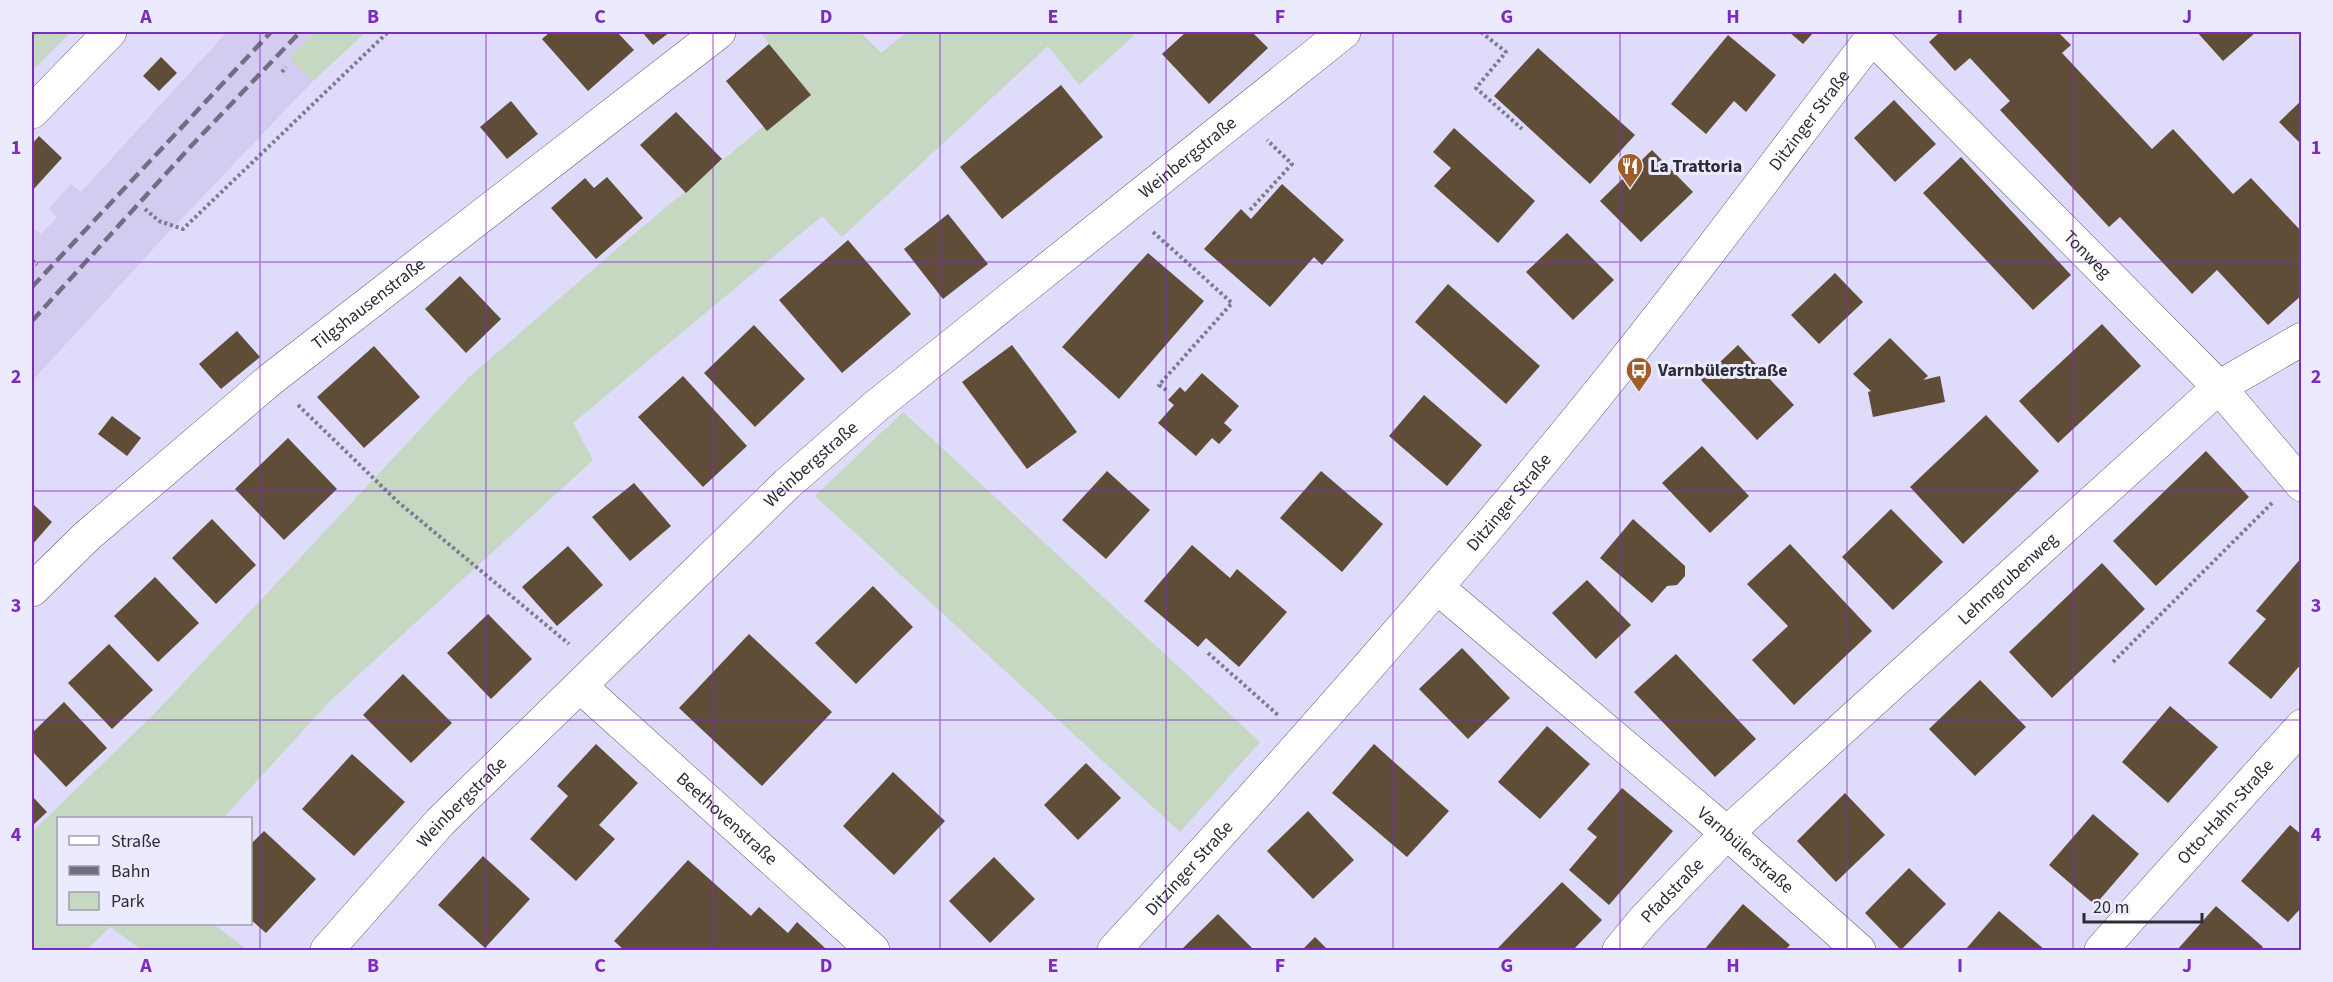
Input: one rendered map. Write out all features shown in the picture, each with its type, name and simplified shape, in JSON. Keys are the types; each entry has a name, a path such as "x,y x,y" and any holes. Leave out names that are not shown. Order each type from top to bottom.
{"street":[{"path":"32,112 110,32"},
{"name":"Tilgshausenstraße","path":"32,590 87,536 271,379 719,32"},
{"name":"Weinbergstraße","path":"327,951 440,822 787,484 875,406 1344,32"},
{"name":"Tonweg","path":"1874,34 2218,387 2298,482"},
{"name":"Ditzinger Straße","path":"1114,951 1305,740 1438,588 1617,371 1874,34"},
{"name":"Lehmgrubenweg","path":"1726,833 2218,387 2301,339"},
{"name":"Varnbülerstraße","path":"1438,588 1726,833 1859,951"},
{"name":"Beethovenstraße","path":"589,677 873,951"},
{"name":"Otto-Hahn-Straße","path":"2101,951 2301,726"},
{"name":"Pfadstraße","path":"1619,951 1643,921 1726,833"}],"path":[{"path":"145,209 159,221 183,229 388,32"},
{"path":"1482,32 1506,52 1476,88 1522,129"},
{"path":"282,72 286,67"},
{"path":"1240,114 1292,164 1250,210"},
{"path":"1125,207 1232,303 1159,385 1169,392"},
{"path":"32,260 37,266"},
{"path":"271,379 398,502 589,677"},
{"path":"2114,662 2298,482"},
{"path":"1208,652 1305,740"}],"shaded area":[{"path":"227,32 314,32 289,58 313,81 165,236 32,381 32,228 41,234 57,217 49,209 71,184 81,192"}],"green space":[{"path":"32,32 71,32 32,71"},
{"path":"314,32 366,32 313,81 289,58"},
{"path":"761,32 860,32 881,53 907,32 1138,32 1079,85 1048,46 842,237 822,216 573,423 593,460 330,701 224,817 57,817 57,925 214,925 248,950 142,950 110,927 87,950 32,950 32,832 157,711 469,377 634,234 801,95"},
{"path":"903,412 1260,742 1180,832 815,496"}],"building":[{"path":"550,32 617,32 634,50 588,91 542,39"},
{"path":"642,32 670,32 653,45"},
{"path":"1186,32 1252,32 1268,48 1209,104 1162,54"},
{"path":"1789,32 1814,32 1803,44"},
{"path":"1940,32 2058,32 2071,45 2062,53 2152,149 2173,129 2233,194 2251,178 2302,232 2302,295 2268,325 2217,270 2192,294 2120,217 2109,227 2000,110 2010,101 1970,58 1955,71 1929,42"},
{"path":"2197,32 2256,32 2223,61"},
{"path":"1728,35 1776,75 1746,112 1734,101 1706,134 1671,104"},
{"path":"769,44 811,95 767,131 726,81"},
{"path":"1538,48 1635,135 1590,184 1494,96"},
{"path":"161,57 177,73 159,91 143,76"},
{"path":"1061,85 1103,137 1002,219 960,167"},
{"path":"1894,100 1936,144 1895,182 1854,138"},
{"path":"2302,100 2302,145 2279,122"},
{"path":"511,101 538,134 507,159 480,127"},
{"path":"676,112 722,159 686,193 640,145"},
{"path":"1454,128 1535,201 1498,243 1434,186 1451,168 1433,152"},
{"path":"39,136 62,158 32,191 32,144"},
{"path":"1652,150 1693,192 1641,242 1600,201"},
{"path":"1961,157 2071,275 2033,310 1923,193"},
{"path":"607,177 643,218 596,259 551,208 585,178 594,188"},
{"path":"1282,184 1344,240 1322,265 1314,257 1270,307 1204,249 1241,209 1251,219"},
{"path":"948,214 988,264 943,299 904,249"},
{"path":"1567,233 1614,280 1573,320 1526,272"},
{"path":"848,240 911,314 842,373 779,300"},
{"path":"1148,253 1204,301 1119,399 1062,347"},
{"path":"1835,273 1863,302 1819,344 1791,315"},
{"path":"460,276 501,319 466,353 425,309"},
{"path":"1448,284 1540,366 1506,404 1415,322"},
{"path":"2102,324 2141,366 2058,443 2019,401"},
{"path":"754,325 805,379 755,427 704,373"},
{"path":"237,331 260,357 221,389 199,364"},
{"path":"1890,338 1928,376 1923,380 1940,376 1945,402 1873,417 1868,392 1871,391 1853,374"},
{"path":"1012,345 1077,432 1027,469 962,382"},
{"path":"1738,345 1794,405 1757,440 1701,380"},
{"path":"374,346 420,397 364,448 317,397"},
{"path":"1202,373 1239,406 1224,423 1232,430 1219,444 1212,438 1196,456 1158,423 1174,405 1168,400 1180,387 1185,392"},
{"path":"683,376 747,446 703,487 638,417"},
{"path":"1424,395 1482,445 1447,486 1389,436"},
{"path":"1986,415 2039,471 1963,544 1910,487"},
{"path":"112,416 141,438 127,456 98,434"},
{"path":"288,438 337,489 284,540 235,489"},
{"path":"1702,446 1749,496 1710,533 1662,483"},
{"path":"2206,451 2249,497 2156,586 2113,541"},
{"path":"1107,471 1150,510 1106,559 1062,520"},
{"path":"1321,471 1383,524 1342,572 1280,518"},
{"path":"634,483 671,526 630,561 592,517"},
{"path":"32,503 52,522 32,545"},
{"path":"1891,509 1943,562 1893,610 1842,557"},
{"path":"212,519 256,565 216,604 172,558"},
{"path":"1633,519 1685,566 1685,576 1677,585 1667,586 1652,603 1600,558"},
{"path":"1790,544 1872,631 1794,705 1752,660 1788,626 1747,584"},
{"path":"1192,545 1230,578 1237,569 1287,612 1239,667 1206,638 1198,647 1144,601"},
{"path":"568,546 603,585 557,626 522,587"},
{"path":"2302,557 2302,663 2271,699 2228,663 2266,619 2256,611"},
{"path":"2102,563 2145,609 2052,698 2009,652"},
{"path":"155,577 199,623 158,662 114,616"},
{"path":"1587,580 1631,625 1596,659 1552,613"},
{"path":"873,586 913,627 856,684 815,643"},
{"path":"488,614 532,659 491,699 447,653"},
{"path":"749,634 832,712 762,786 679,708"},
{"path":"109,644 153,690 112,729 68,683"},
{"path":"1462,648 1510,698 1468,739 1419,689"},
{"path":"1676,654 1756,739 1715,777 1634,692"},
{"path":"403,674 452,723 411,763 363,715"},
{"path":"1980,680 2026,727 1975,776 1929,729"},
{"path":"64,702 107,748 66,787 32,751 32,733"},
{"path":"2170,706 2218,747 2168,803 2122,762"},
{"path":"1547,726 1590,764 1540,819 1498,782"},
{"path":"596,744 638,783 599,825 615,839 576,881 530,839 568,796 557,786"},
{"path":"1374,744 1449,811 1407,857 1332,793"},
{"path":"352,754 405,802 354,856 302,809"},
{"path":"1086,763 1121,798 1078,840 1044,805"},
{"path":"893,772 945,821 894,875 843,826"},
{"path":"1622,788 1673,831 1609,905 1569,870 1597,837 1587,829"},
{"path":"1845,793 1885,835 1836,882 1797,841"},
{"path":"32,796 47,812 32,826"},
{"path":"1308,811 1354,860 1313,899 1267,851"},
{"path":"2093,814 2139,854 2095,905 2049,865"},
{"path":"2290,825 2302,835 2302,907 2288,922 2241,881"},
{"path":"264,831 316,879 266,933 252,921 252,843"},
{"path":"483,856 530,899 485,948 438,905"},
{"path":"994,857 1035,899 990,943 949,901"},
{"path":"688,860 751,916 759,907 788,933 797,922 825,948 823,950 624,950 614,941"},
{"path":"1909,868 1946,904 1901,950 1865,913"},
{"path":"1562,882 1602,920 1573,950 1497,949"},
{"path":"1743,904 1790,945 1785,950 1704,950"},
{"path":"2216,906 2263,947 2260,950 2177,950"},
{"path":"1999,911 2045,950 1965,950"},
{"path":"1218,914 1254,950 1182,949"},
{"path":"1315,937 1328,950 1302,950"}],"railway":[{"path":"32,287 271,32"},
{"path":"32,321 192,145 300,32"}],"place":[{"name":"La Trattoria","path":"1630,189"},
{"name":"Varnbülerstraße","path":"1639,393"}]}
